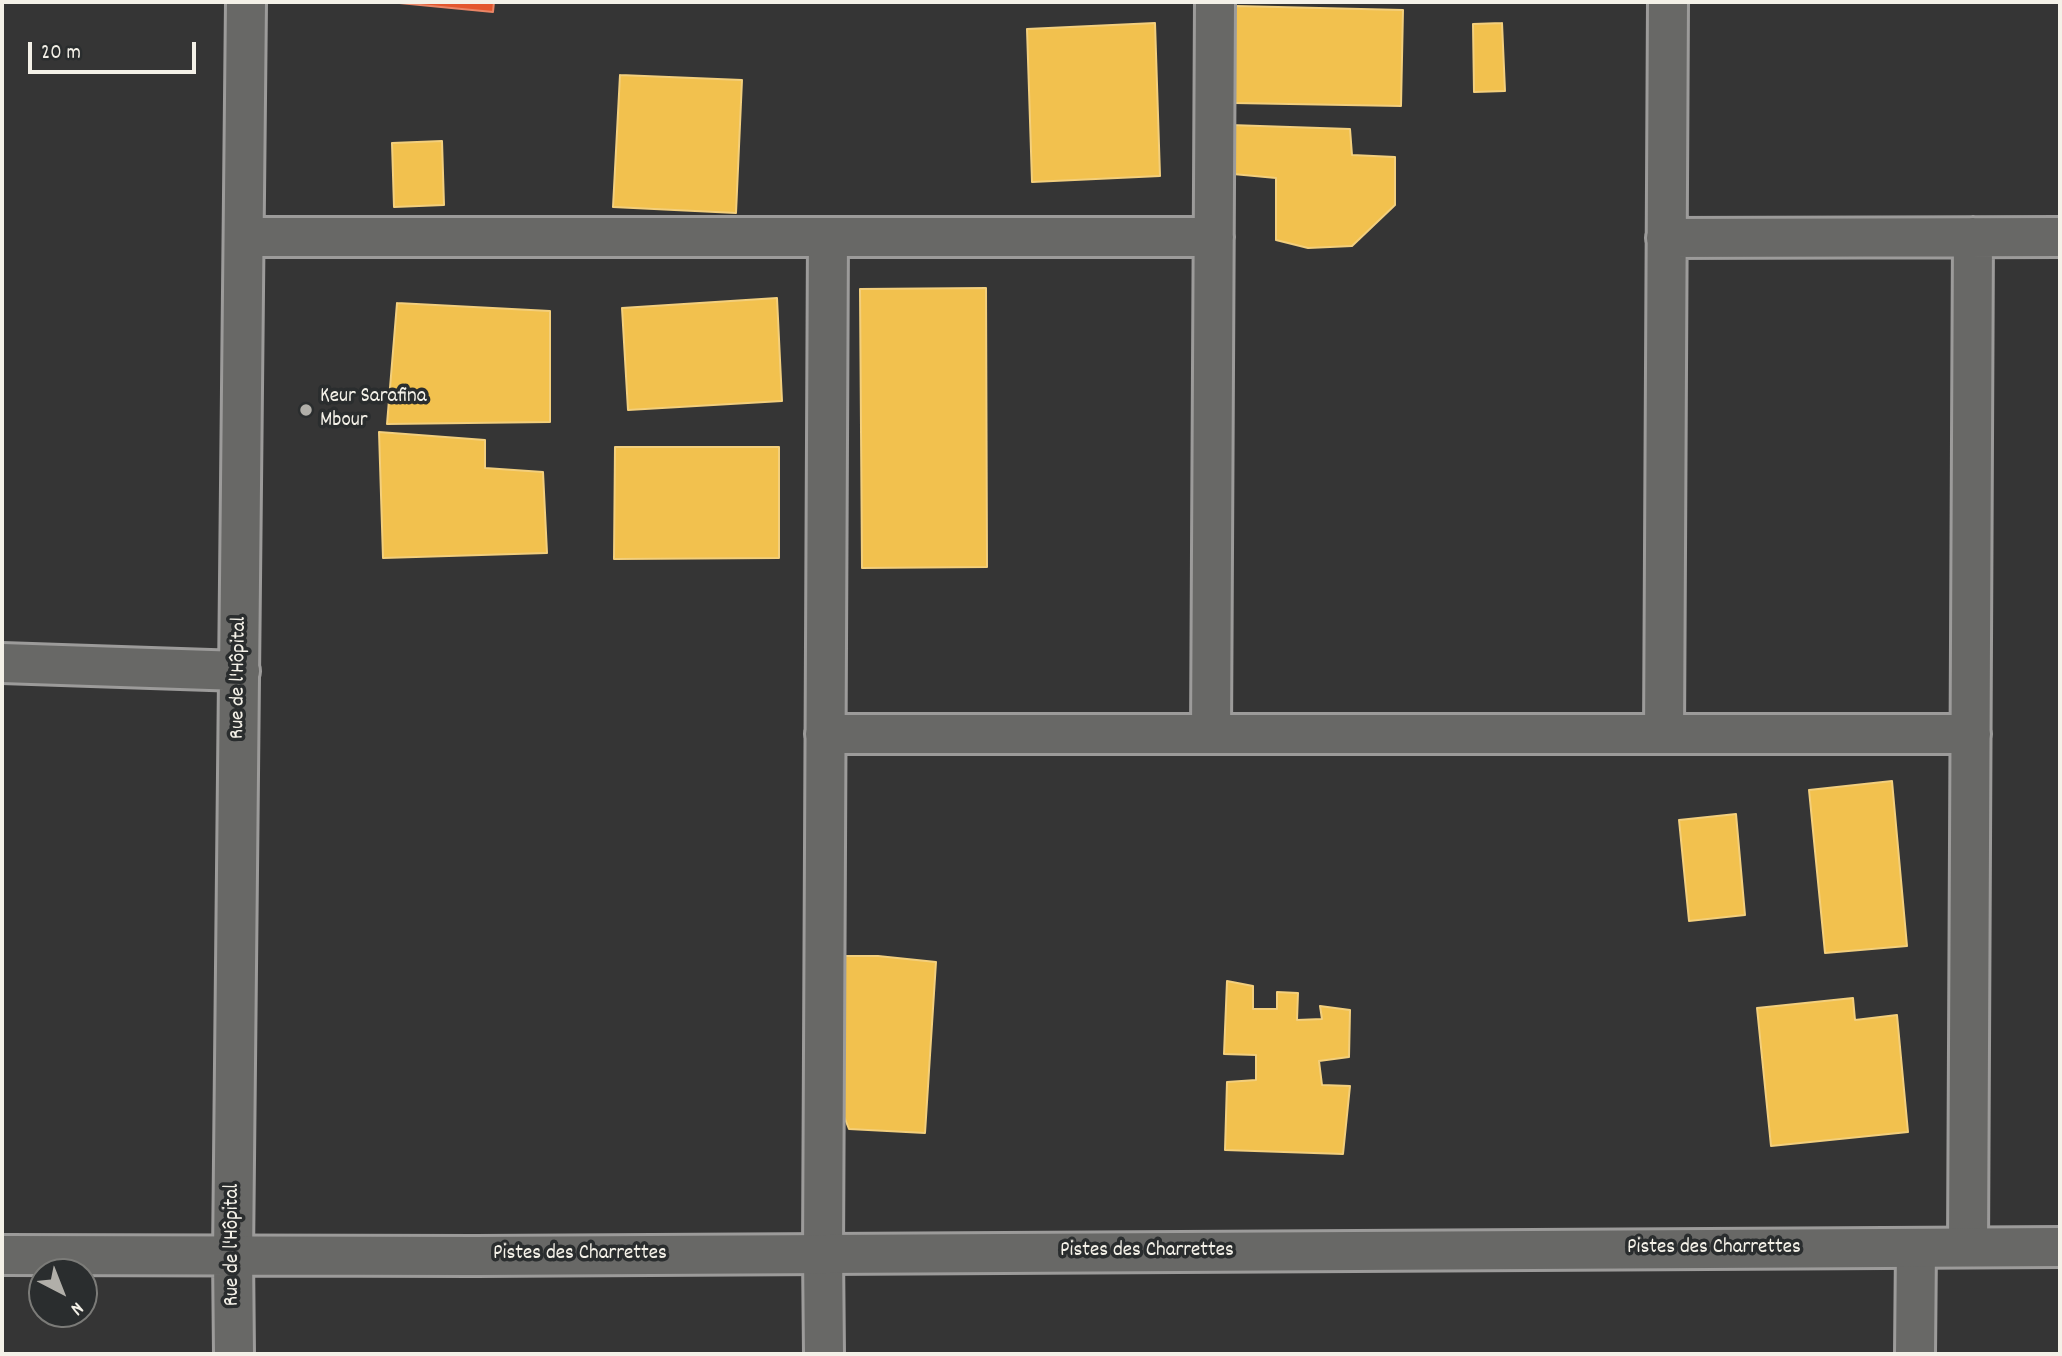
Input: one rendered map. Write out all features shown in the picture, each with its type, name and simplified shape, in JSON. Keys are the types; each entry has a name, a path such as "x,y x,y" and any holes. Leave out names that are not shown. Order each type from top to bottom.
{"street":[{"name":"Rue de l'Hôpital","path":"234,1354 246,2"},
{"path":"1211,734 1215,2"},
{"path":"1664,734 1668,2"},
{"path":"244,237 1214,237"},
{"path":"824,1354 822,1254 828,237"},
{"path":"1667,237 2060,237"},
{"path":"1968,1247 1973,237"},
{"path":"2,663 240,671"},
{"path":"825,734 1970,734"},
{"name":"Pistes des Charrettes","path":"2,1255 822,1254 2060,1247"},
{"path":"1915,1354 1916,1248"}],"building: Homes":[{"path":"1236,6 1403,10 1401,106 1234,103"},
{"path":"1155,23 1160,176 1032,182 1027,29"},
{"path":"1502,23 1505,91 1474,92 1473,24"},
{"path":"620,75 742,80 736,213 613,207"},
{"path":"1230,125 1350,129 1352,155 1395,157 1395,205 1352,246 1308,248 1276,240 1276,178 1233,174"},
{"path":"442,141 444,205 394,207 392,143"},
{"path":"986,288 987,567 862,568 860,289"},
{"path":"777,298 782,401 628,410 622,308"},
{"path":"397,303 550,311 550,422 387,424"},
{"path":"379,432 485,440 485,468 543,472 547,553 383,558"},
{"path":"615,447 779,447 779,558 614,559"},
{"path":"1892,781 1907,946 1825,953 1809,790"},
{"path":"1736,814 1745,915 1689,921 1679,820"},
{"path":"837,956 878,956 936,962 925,1133 849,1129 833,1089"},
{"path":"1227,981 1253,986 1253,1009 1277,1009 1277,992 1298,993 1297,1020 1322,1019 1320,1006 1350,1010 1349,1057 1319,1061 1322,1085 1350,1086 1343,1154 1225,1150 1227,1082 1256,1080 1256,1055 1224,1054"},
{"path":"1853,998 1855,1020 1897,1015 1908,1132 1771,1146 1757,1008"}],"building: Shops":[{"path":"389,2 494,2 493,12"}],"place":[{"name":"Keur Sarafina Mbour","path":"306,410"}]}
